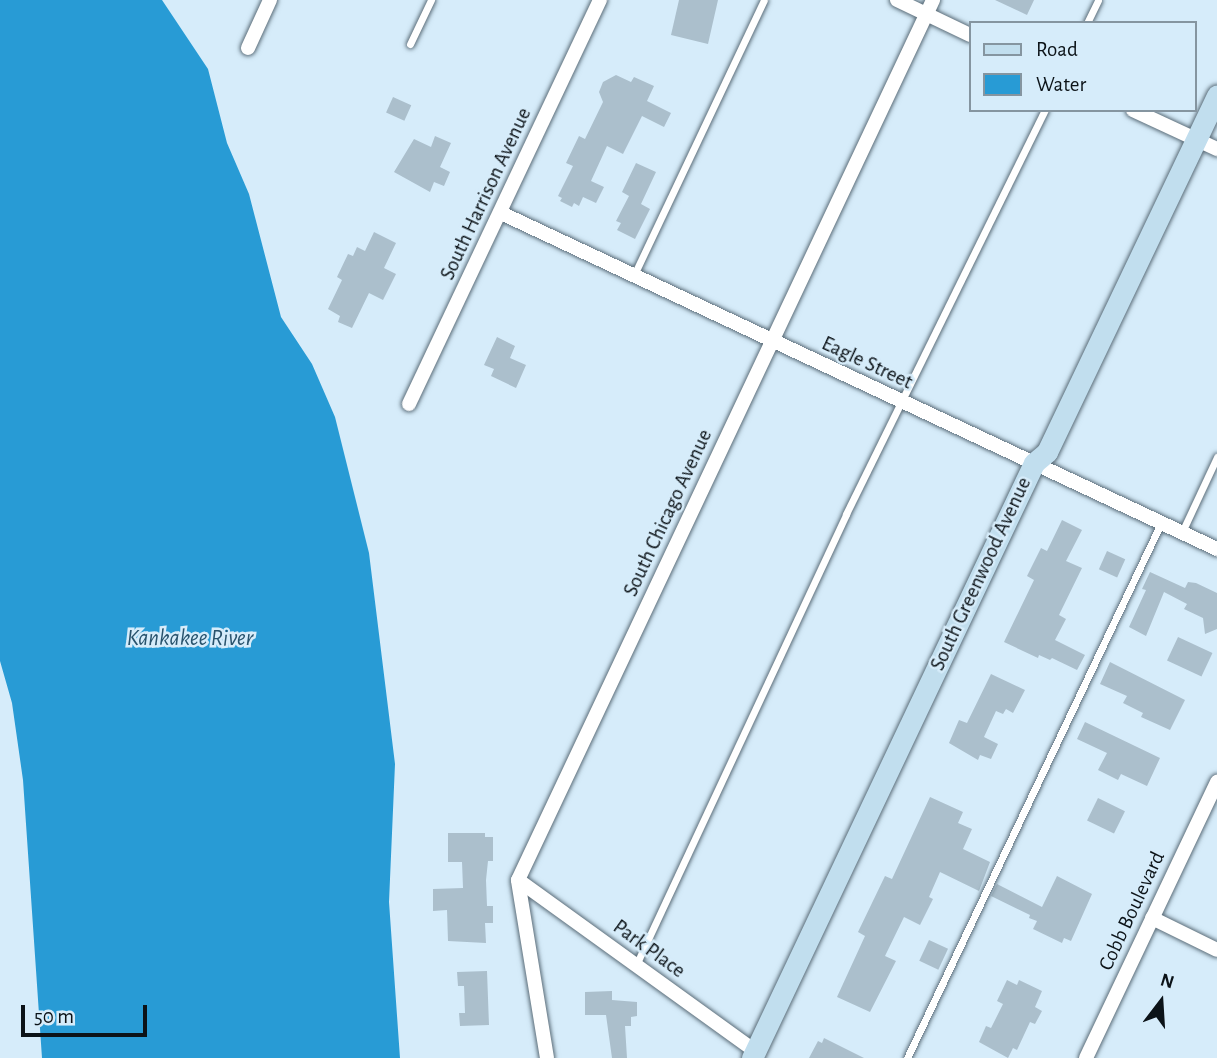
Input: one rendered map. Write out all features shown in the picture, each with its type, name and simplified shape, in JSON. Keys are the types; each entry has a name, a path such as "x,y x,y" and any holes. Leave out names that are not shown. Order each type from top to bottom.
{"street":[{"path":"248,48 270,0"},
{"name":"South Harrison Avenue","path":"409,404 600,0"},
{"path":"897,0 968,34"},
{"name":"South Chicago Avenue","path":"518,880 933,0"},
{"name":"South Greenwood Avenue","path":"753,1055 1034,463 1047,452 1217,94"},
{"path":"1137,112 1217,149"},
{"name":"Eagle Street","path":"501,213 1217,549"},
{"name":"Cobb Boulevard","path":"1086,1058 1217,782"},
{"path":"518,880 547,1058"},
{"name":"Park Place","path":"518,880 636,965 753,1055"},
{"path":"1152,918 1217,950"}],"lane":[{"path":"410,44 431,0"},
{"path":"633,277 764,0"},
{"path":"1088,21 1098,0"},
{"path":"636,965 845,514 1044,112"},
{"path":"1182,533 1217,457"},
{"path":"907,1058 1161,523"}],"water":[{"name":"Kankakee River","path":"0,0 162,0 208,69 227,143 249,194 281,317 312,364 335,417 369,553 395,764 389,902 400,1058 42,1058 23,780 12,703 0,661"}],"building":[{"path":"679,0 718,0 708,44 671,35"},
{"path":"995,0 1034,0 1027,15"},
{"path":"616,75 631,82 634,77 654,86 647,101 671,113 664,127 642,116 623,154 607,146 591,181 604,187 596,203 583,197 579,206 574,203 572,207 560,201 562,198 558,196 573,166 566,163 579,136 585,139 603,102 599,92 603,82"},
{"path":"393,97 411,105 404,121 386,113"},
{"path":"435,136 451,143 440,167 450,172 444,186 434,182 430,192 394,172 414,139 431,147"},
{"path":"636,163 656,172 641,204 650,209 635,239 617,230 621,223 616,221 629,196 622,192"},
{"path":"374,232 396,243 384,268 396,274 383,300 369,293 352,328 338,322 340,316 328,309 342,280 337,277 348,254 353,256 357,247 365,251"},
{"path":"497,337 515,346 510,358 526,365 516,388 491,376 494,369 484,365"},
{"path":"1062,520 1082,530 1066,561 1082,568 1059,615 1066,619 1055,640 1085,655 1077,670 1052,658 1050,660 1039,655 1038,658 1004,642 1034,580 1027,576 1041,548 1047,551"},
{"path":"1107,551 1125,559 1117,577 1099,569"},
{"path":"1150,572 1185,588 1188,582 1196,583 1217,593 1217,629 1205,634 1203,618 1184,609 1187,604 1164,592 1146,636 1129,627 1146,590 1142,589"},
{"path":"1178,637 1212,653 1201,677 1167,661"},
{"path":"1110,662 1185,700 1170,730 1141,717 1143,713 1123,703 1127,696 1100,684"},
{"path":"991,674 1025,690 1013,713 1006,709 1003,714 996,711 984,737 998,744 991,759 980,755 978,760 949,743 959,720 967,723"},
{"path":"1085,722 1160,758 1147,786 1121,774 1118,780 1098,770 1107,753 1077,739"},
{"path":"930,797 963,812 958,823 972,829 963,849 990,862 979,891 940,872 929,897 933,899 920,925 904,917 885,956 896,961 870,1012 837,997 865,936 858,932 885,876 892,879"},
{"path":"1098,798 1125,811 1114,834 1087,820"},
{"path":"448,833 485,833 485,837 493,837 493,861 488,861 486,880 487,906 493,906 493,923 485,923 486,943 448,941 447,910 433,911 433,889 463,888 462,862 448,862"},
{"path":"1057,876 1092,894 1071,941 1064,938 1062,943 1033,929 1037,921 1029,918 1030,915 991,896 997,884 1042,907"},
{"path":"929,940 948,949 938,970 919,961"},
{"path":"487,971 489,1025 460,1026 459,1013 465,1013 464,986 458,986 457,972"},
{"path":"1007,980 1017,985 1019,980 1042,991 1035,1007 1042,1011 1035,1024 1030,1022 1017,1050 1013,1048 1008,1058 979,1042 986,1026 991,1028 1003,1004 997,1001"},
{"path":"612,991 612,1000 637,1002 637,1016 631,1017 631,1026 625,1026 627,1058 612,1058 606,1015 585,1015 585,992"},
{"path":"824,1038 864,1058 809,1058 818,1041 822,1043"}]}
